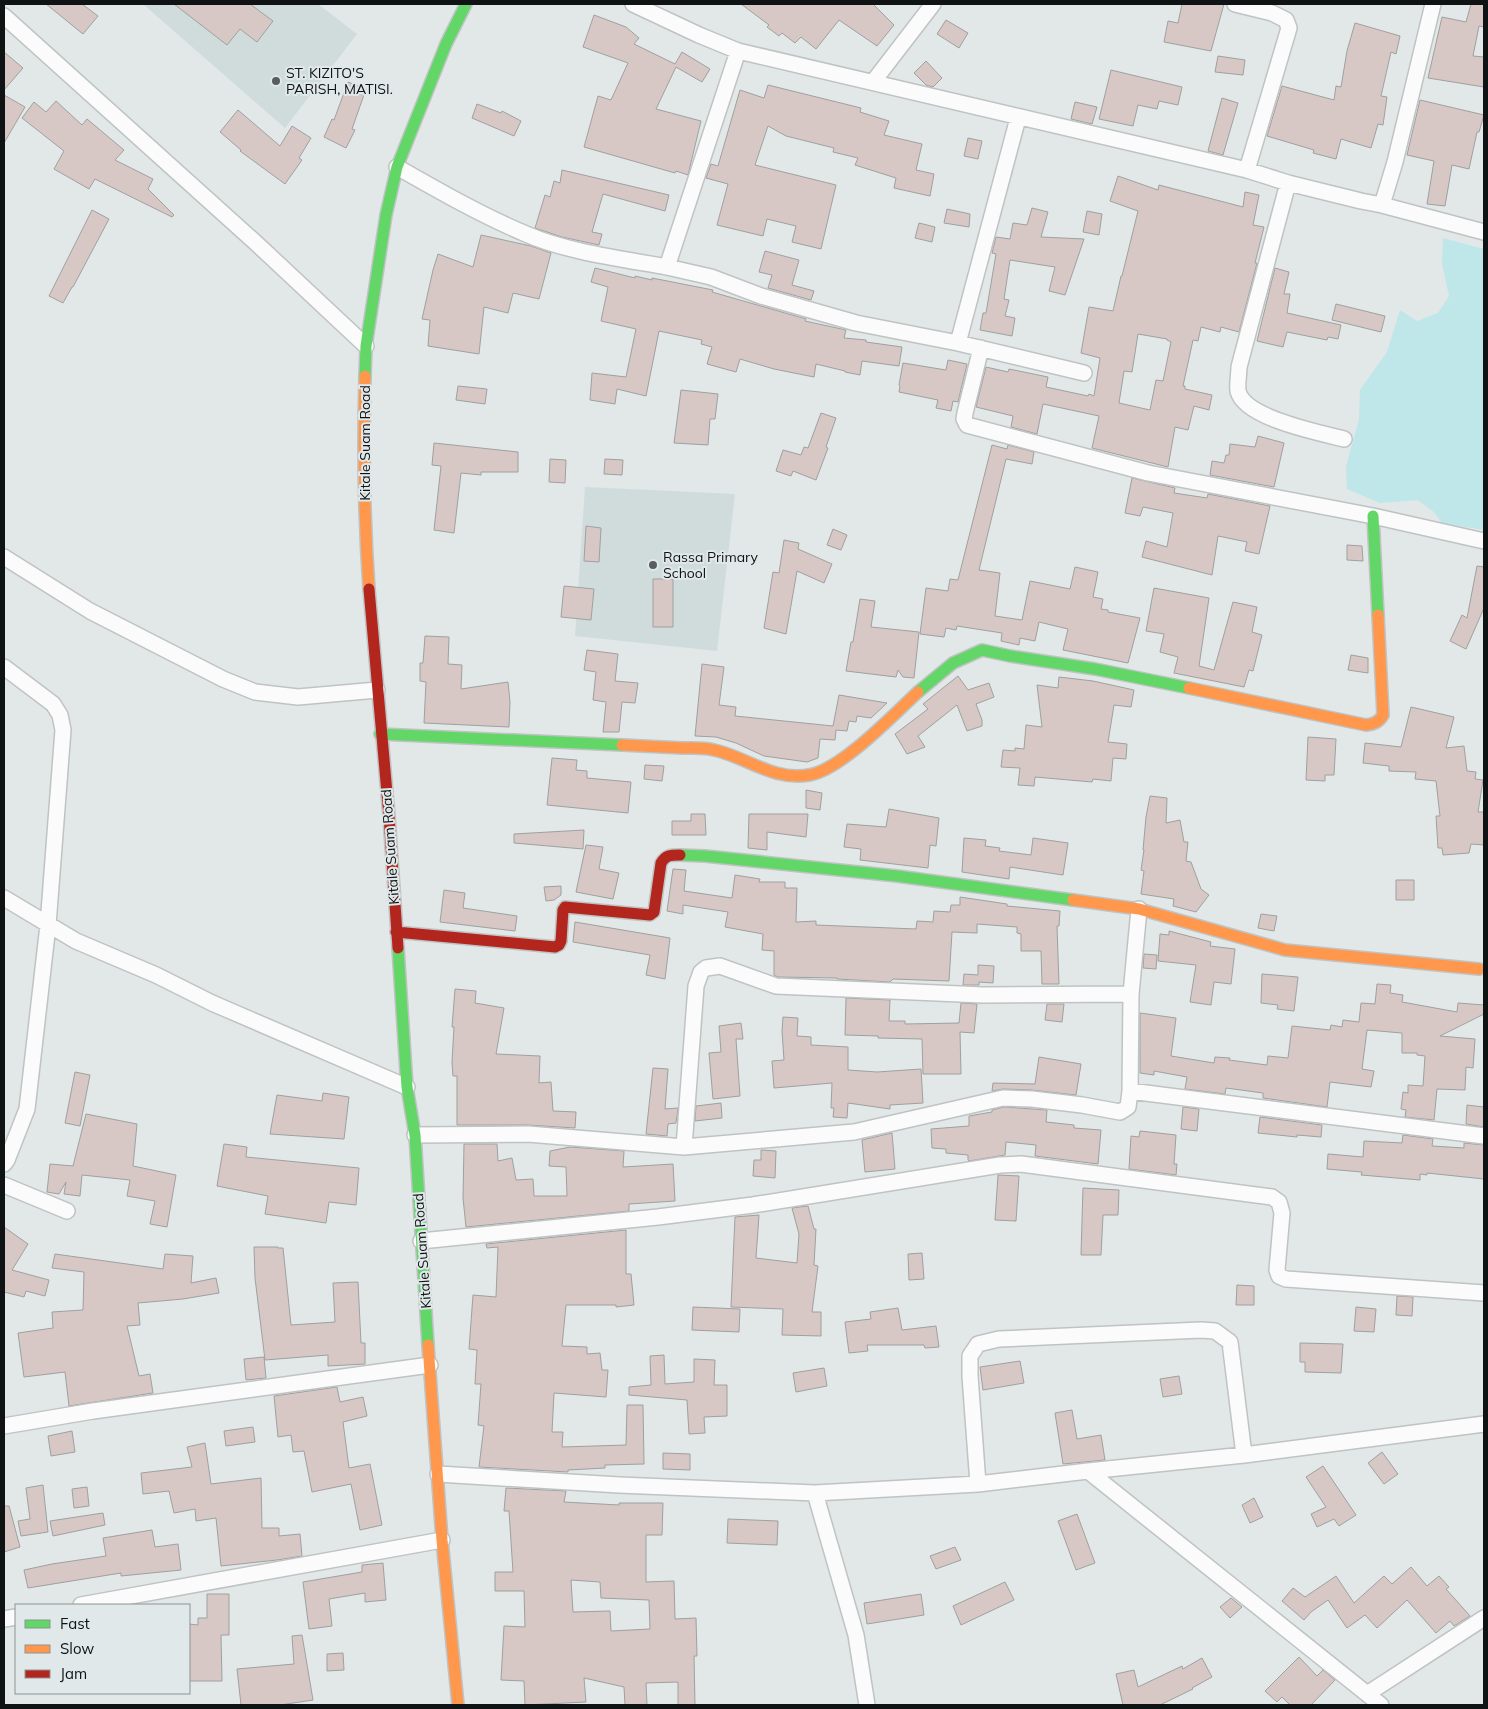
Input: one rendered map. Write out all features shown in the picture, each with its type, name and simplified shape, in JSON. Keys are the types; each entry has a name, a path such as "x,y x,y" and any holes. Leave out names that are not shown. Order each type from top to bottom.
{"main road":[{"name":"Kitale Suam Road","path":"458,1705 442,1540 415,1135 407,1087 389,816 376,690 365,532 363,460 366,346 385,224 397,167 446,44 466,4"},
{"path":"380,734 712,749 732,755 756,767 784,775 810,775 838,763 866,740 924,686 953,663 982,650 1095,669 1366,725 1374,724 1379,722 1383,715 1373,516"},
{"path":"396,932 555,947 561,941 563,910 565,907 646,915 654,912 661,863 665,857 670,855 705,856 897,876 1139,909 1285,950 1479,969"}],"street":[{"path":"635,4 738,51 1247,170 1288,183 1360,201 1382,204 1484,232"},
{"path":"873,82 933,4"},
{"path":"1235,4 1272,12 1286,20 1289,28 1247,170"},
{"path":"1382,204 1395,162 1433,4"},
{"path":"5,21 256,242 366,346"},
{"path":"667,267 738,51"},
{"path":"958,343 1018,118"},
{"path":"397,167 462,203 527,235 594,253 711,277 761,296 856,323 981,348 1084,373"},
{"path":"1288,183 1239,367 1238,392 1249,406 1270,418 1344,440"},
{"path":"981,348 965,413 964,419 967,425 1148,473 1373,516 1484,541"},
{"path":"4,557 90,611 223,679 255,692 298,696 376,690"},
{"path":"4,667 52,704 60,715 63,730 48,925 27,1109 4,1164"},
{"path":"4,898 76,942 156,975 212,1003 407,1087"},
{"path":"415,1135 528,1134 684,1146 854,1132 1002,1098 1082,1104 1120,1112 1128,1107 1130,1090 1131,994 1139,909"},
{"path":"684,1146 696,986 701,972 706,968 720,966 776,986 983,995 1131,994"},
{"path":"1130,1090 1484,1136"},
{"path":"421,1241 658,1217 753,1205 1000,1165 1021,1164 1272,1197 1279,1202 1282,1213 1277,1270 1279,1276 1286,1279 1484,1292"},
{"path":"4,1186 67,1211"},
{"path":"978,1484 970,1356 978,1344 999,1339 1201,1330 1215,1331 1230,1342 1244,1455"},
{"path":"4,1426 93,1411 430,1365"},
{"path":"438,1474 619,1485 815,1493 978,1484 1244,1455 1484,1424"},
{"path":"1088,1471 1381,1705"},
{"path":"815,1493 856,1635 867,1705"},
{"path":"86,1604 442,1540"},
{"path":"1367,1694 1484,1618"}],"shaded area":[{"name":"ST. KIZITO'S PARISH, MATISI.","path":"143,4 318,4 357,34 285,128"},
{"path":"1443,238 1484,249 1484,530 1442,523 1434,512 1418,500 1380,503 1347,489 1346,467 1359,419 1360,390 1387,352 1400,310 1417,321 1438,313 1449,296 1442,264"},
{"name":"Rassa Primary School","path":"585,487 735,494 717,651 575,636"}],"building":[{"path":"46,4 82,4 98,16 83,34"},
{"path":"174,4 250,4 273,21 257,42 240,29 227,45"},
{"path":"741,4 873,4 894,25 877,46 839,20 816,49 801,37 795,43 782,33 779,36 767,27 769,25"},
{"path":"1182,4 1224,4 1211,51 1164,42 1168,21 1178,23"},
{"path":"1471,4 1484,4 1484,27 1479,26 1473,56 1484,57 1484,87 1428,78 1442,17 1466,22"},
{"path":"594,15 626,27 639,38 634,44 675,64 682,52 710,69 702,82 676,67 656,109 701,121 688,175 584,147 598,96 611,100 628,63 583,47"},
{"path":"946,20 968,33 959,48 937,34"},
{"path":"1355,23 1400,36 1396,54 1391,52 1381,96 1387,97 1383,125 1378,124 1371,148 1341,139 1336,159 1313,153 1314,150 1267,136 1282,86 1334,100 1336,86 1341,87 1347,51"},
{"path":"4,52 23,68 4,90"},
{"path":"1218,56 1245,60 1243,75 1215,72"},
{"path":"926,61 942,78 933,87 926,85 914,73"},
{"path":"1111,70 1182,87 1178,105 1159,101 1157,109 1138,105 1133,126 1099,119"},
{"path":"348,82 366,89 352,129 355,130 346,148 324,137 332,119 334,120"},
{"path":"768,85 861,108 860,112 889,121 884,135 922,144 916,170 934,174 930,196 894,188 896,178 855,165 858,158 833,152 834,148 786,136 768,126 755,165 836,185 821,249 792,242 796,226 767,219 763,236 717,225 728,184 706,178 711,164 718,166 740,90 764,98"},
{"path":"4,95 25,107 4,143"},
{"path":"1222,98 1238,103 1223,155 1208,151"},
{"path":"1420,100 1484,115 1479,132 1477,132 1469,169 1452,165 1445,206 1427,204 1434,161 1407,155"},
{"path":"56,101 82,125 87,119 124,150 115,160 153,179 148,189 174,215 172,217 95,179 89,189 54,169 64,151 22,118 34,102 46,112"},
{"path":"1075,102 1097,107 1092,124 1071,119"},
{"path":"477,104 501,113 502,111 521,121 514,136 472,118"},
{"path":"238,110 280,146 292,126 311,138 299,158 302,160 285,184 240,151 220,132"},
{"path":"968,138 982,141 978,159 964,156"},
{"path":"562,170 669,195 665,211 603,194 592,232 602,234 599,245 562,237 535,228 545,195 550,197 554,181 560,183"},
{"path":"1118,176 1158,190 1159,185 1243,207 1245,192 1259,195 1253,225 1264,227 1255,263 1257,263 1239,332 1221,327 1220,332 1201,327 1198,341 1193,340 1183,386 1185,386 1185,389 1212,395 1209,410 1194,406 1188,430 1175,427 1168,467 1092,448 1099,416 1043,404 1037,434 1011,427 1013,416 976,407 986,367 1008,372 1009,369 1048,377 1046,387 1094,396 1100,358 1081,353 1089,307 1113,311 1138,211 1110,201","holes":["1138,334 1167,339 1171,342 1163,381 1156,380 1150,410 1119,403 1124,371 1132,372"]},
{"path":"1032,208 1048,212 1041,237 1084,239 1065,295 1049,291 1055,267 1010,260 1004,299 1009,300 1005,316 1015,318 1012,336 980,330 983,313 986,313 996,254 992,253 996,237 1010,239 1013,223 1027,225"},
{"path":"947,209 970,214 969,227 944,223"},
{"path":"92,210 109,219 63,303 49,296"},
{"path":"1087,211 1102,214 1099,235 1083,232"},
{"path":"919,223 935,227 932,242 915,238"},
{"path":"481,235 531,246 551,253 539,299 513,293 508,313 484,307 479,354 428,346 430,320 422,319 438,254 473,267"},
{"path":"765,251 799,260 792,285 814,291 811,300 768,288 772,275 759,272"},
{"path":"595,268 635,278 635,276 652,280 652,278 713,290 712,292 806,319 805,321 846,330 844,338 902,347 899,366 862,361 860,375 816,364 814,377 774,369 740,359 736,372 707,364 712,347 701,344 702,340 659,331 646,396 617,389 615,404 590,400 592,373 626,377 636,329 601,321 608,287 591,282"},
{"path":"1275,268 1289,272 1284,294 1290,294 1287,313 1341,325 1338,339 1328,337 1327,340 1287,332 1283,347 1257,341"},
{"path":"1336,304 1385,316 1381,332 1332,320"},
{"path":"948,360 967,364 958,402 953,401 951,411 936,408 938,400 899,392 903,363 946,370"},
{"path":"458,386 487,389 485,404 456,400"},
{"path":"681,390 718,394 715,419 710,419 708,445 674,443"},
{"path":"821,413 836,418 826,447 828,448 816,480 793,471 791,476 776,471 783,450 801,455 804,447 808,448"},
{"path":"1258,436 1284,443 1274,487 1210,475 1212,461 1224,463 1226,455 1229,455 1230,444 1255,447"},
{"path":"434,443 518,452 518,472 481,472 481,475 461,473 454,533 434,530 441,466 432,465"},
{"path":"992,445 1007,449 1008,445 1034,452 1032,464 1006,459 979,570 1000,573 995,616 1022,620 1030,581 1070,589 1075,567 1098,572 1093,597 1103,599 1101,609 1140,618 1128,663 1063,650 1068,629 1039,622 1035,641 1020,638 1019,645 1001,641 1002,633 957,626 956,630 946,628 944,637 920,634 926,588 948,591 950,579 958,580"},
{"path":"550,459 566,460 565,483 549,482"},
{"path":"605,459 623,460 622,475 604,474"},
{"path":"1132,478 1175,488 1174,493 1207,498 1208,494 1270,506 1259,554 1245,551 1247,542 1218,536 1212,575 1142,557 1146,541 1167,547 1173,513 1143,507 1140,516 1125,513"},
{"path":"586,526 601,528 599,562 584,561"},
{"path":"833,529 847,535 841,550 827,545"},
{"path":"784,540 799,543 798,549 832,564 824,583 797,571 786,634 764,628 773,572 779,573"},
{"path":"1347,545 1362,546 1363,561 1347,560"},
{"path":"1477,566 1484,567 1484,608 1466,649 1450,641 1462,615 1467,618"},
{"path":"653,579 673,579 673,627 653,627"},
{"path":"564,586 594,589 591,620 561,617"},
{"path":"1154,588 1209,598 1199,666 1214,670 1233,602 1257,607 1252,632 1262,635 1253,671 1249,670 1244,687 1174,673 1178,657 1160,652 1164,634 1146,631"},
{"path":"860,599 875,601 871,627 919,632 914,678 903,677 898,670 896,677 846,671"},
{"path":"425,636 449,637 448,664 462,665 461,689 508,682 510,702 509,727 424,723 426,682 420,681 420,663 423,663"},
{"path":"587,650 618,654 615,681 638,683 635,703 622,702 619,732 603,732 606,702 593,700 596,672 584,670"},
{"path":"1351,655 1368,658 1368,673 1348,670"},
{"path":"702,664 724,667 719,705 736,707 735,716 833,726 839,695 887,703 871,718 857,716 856,722 849,721 847,731 836,730 835,740 820,739 818,758 807,762 764,756 736,743 716,737 695,736"},
{"path":"958,676 968,690 989,683 994,697 976,704 982,720 982,726 967,731 957,705 918,736 925,747 907,754 895,734 928,709 923,704"},
{"path":"1059,677 1093,681 1134,690 1131,707 1114,705 1108,742 1127,744 1126,759 1113,758 1111,781 1093,779 1092,782 1035,777 1034,786 1018,785 1020,768 1001,767 1003,750 1015,751 1015,748 1024,749 1026,725 1042,727 1037,685 1058,688"},
{"path":"1411,707 1454,717 1446,748 1464,746 1467,771 1476,772 1475,779 1483,780 1478,812 1484,812 1484,845 1471,844 1469,853 1443,855 1442,848 1438,848 1436,816 1440,816 1436,781 1415,779 1416,772 1389,771 1389,766 1363,763 1365,743 1401,747"},
{"path":"1308,737 1336,739 1334,775 1325,775 1325,781 1306,780"},
{"path":"552,758 577,760 576,770 587,771 587,778 631,782 628,813 547,805"},
{"path":"645,765 664,766 662,781 644,779"},
{"path":"806,790 822,793 820,810 806,808"},
{"path":"1150,796 1167,798 1166,823 1180,820 1184,842 1188,842 1186,861 1191,862 1201,889 1209,895 1196,912 1173,906 1174,899 1141,894 1144,871 1141,870"},
{"path":"889,809 939,818 936,846 930,845 928,868 860,860 861,849 844,847 847,824 886,827"},
{"path":"691,814 705,814 706,835 672,835 672,821 691,821"},
{"path":"749,814 808,814 806,837 767,832 767,850 748,848"},
{"path":"584,830 583,849 514,843 514,834"},
{"path":"964,838 986,840 985,846 1000,848 999,851 1031,855 1033,838 1068,843 1063,875 1010,867 1009,879 962,872"},
{"path":"586,845 603,847 599,869 619,873 613,899 576,892"},
{"path":"673,869 686,870 684,891 732,898 735,875 760,879 759,882 785,882 785,888 797,888 796,922 816,921 816,925 916,929 917,921 933,922 934,911 950,912 951,905 960,905 960,897 1007,904 1007,906 1060,911 1059,926 1057,926 1059,984 1042,984 1041,951 1021,951 1021,934 1017,933 1017,927 977,924 977,933 952,932 949,981 893,979 890,982 837,978 778,977 774,975 774,951 762,950 763,934 725,927 728,912 683,905 683,914 667,911"},
{"path":"1396,880 1414,880 1414,900 1396,900"},
{"path":"561,886 561,895 554,900 546,901 544,887"},
{"path":"444,890 465,893 463,908 517,916 515,931 440,922"},
{"path":"1261,914 1277,916 1274,931 1258,928"},
{"path":"575,922 670,938 665,979 646,975 650,955 573,942"},
{"path":"1169,931 1211,942 1210,946 1235,949 1231,984 1214,982 1211,1005 1190,1002 1196,965 1158,961 1160,934 1169,935"},
{"path":"1144,954 1157,955 1156,969 1143,968"},
{"path":"978,965 994,966 993,983 979,982 979,985 963,985 964,974 978,975"},
{"path":"1262,974 1298,977 1294,1011 1277,1009 1278,1005 1261,1003"},
{"path":"1377,984 1391,985 1390,993 1403,995 1402,1002 1457,1012 1458,1003 1484,1005 1484,1014 1440,1036 1475,1039 1473,1068 1466,1067 1465,1090 1437,1089 1434,1120 1405,1117 1406,1110 1401,1109 1403,1092 1408,1093 1408,1085 1423,1086 1425,1056 1417,1055 1417,1053 1402,1053 1402,1033 1367,1030 1362,1069 1374,1071 1371,1087 1330,1082 1327,1107 1263,1098 1263,1093 1226,1088 1225,1094 1185,1089 1187,1077 1154,1071 1154,1075 1140,1073 1140,1013 1176,1018 1171,1056 1214,1063 1215,1057 1230,1058 1229,1060 1267,1065 1268,1056 1288,1058 1292,1026 1330,1030 1331,1025 1342,1027 1343,1020 1359,1022 1361,1003 1375,1004"},
{"path":"455,989 476,991 475,1003 504,1008 496,1054 540,1056 539,1083 551,1082 553,1111 576,1112 575,1128 528,1125 457,1125 457,1076 453,1076 452,1062"},
{"path":"846,998 890,1000 889,1021 905,1021 905,1024 959,1023 961,1003 977,1004 974,1033 960,1032 961,1074 923,1074 922,1039 845,1035"},
{"path":"1047,1004 1064,1004 1062,1022 1045,1020"},
{"path":"783,1017 798,1018 797,1036 811,1037 811,1045 848,1047 848,1070 877,1072 921,1069 923,1103 890,1105 890,1109 848,1103 847,1118 833,1117 834,1108 831,1108 832,1083 774,1088 772,1061 784,1060"},
{"path":"741,1023 743,1039 736,1039 740,1096 713,1099 709,1053 721,1052 719,1026"},
{"path":"1039,1057 1081,1064 1076,1095 1032,1090 1003,1089 992,1091 993,1083 1035,1084"},
{"path":"653,1068 668,1069 665,1109 678,1108 676,1123 668,1124 667,1136 646,1134"},
{"path":"75,1072 90,1075 80,1126 65,1123"},
{"path":"323,1093 349,1097 344,1139 270,1134 277,1095 322,1101"},
{"path":"721,1103 722,1118 695,1121 696,1106"},
{"path":"1467,1105 1484,1107 1484,1127 1466,1124"},
{"path":"1004,1107 1047,1110 1046,1122 1074,1125 1074,1128 1101,1130 1098,1164 1035,1156 1036,1145 1006,1142 1005,1155 969,1161 968,1155 946,1153 946,1149 932,1148 931,1129 969,1126 969,1116 992,1112 992,1110"},
{"path":"1183,1107 1199,1109 1197,1131 1181,1129"},
{"path":"86,1114 137,1124 133,1166 176,1175 167,1227 150,1224 155,1201 127,1196 130,1180 82,1175 80,1196 64,1194 66,1182 59,1194 47,1192 50,1164 73,1166"},
{"path":"1260,1117 1322,1125 1321,1137 1297,1135 1297,1137 1258,1133"},
{"path":"1140,1131 1176,1135 1174,1164 1177,1164 1176,1175 1129,1169 1131,1136 1139,1137"},
{"path":"892,1133 895,1169 865,1172 862,1140"},
{"path":"1403,1135 1433,1139 1432,1146 1464,1148 1464,1143 1484,1145 1484,1179 1427,1173 1427,1175 1420,1174 1420,1180 1361,1175 1362,1172 1327,1169 1328,1154 1363,1157 1364,1141 1402,1143"},
{"path":"224,1144 247,1147 246,1157 359,1168 356,1205 329,1202 326,1223 265,1214 268,1196 217,1186"},
{"path":"464,1144 497,1144 498,1161 512,1158 516,1180 533,1179 534,1196 567,1196 566,1167 549,1166 550,1151 570,1147 624,1151 623,1167 673,1164 675,1201 629,1204 629,1211 466,1227 463,1198"},
{"path":"761,1150 776,1151 775,1178 753,1176 754,1160 761,1160"},
{"path":"998,1175 1019,1176 1016,1221 995,1220"},
{"path":"1083,1188 1119,1190 1118,1215 1103,1215 1101,1255 1081,1255"},
{"path":"808,1206 814,1229 816,1229 814,1265 818,1266 812,1312 821,1312 821,1336 782,1335 783,1309 731,1307 735,1217 759,1215 756,1258 797,1263 799,1234 792,1208"},
{"path":"4,1227 28,1244 12,1270 49,1280 45,1296 26,1291 24,1297 4,1292"},
{"path":"626,1230 626,1274 631,1274 634,1305 616,1307 616,1305 566,1305 562,1346 587,1347 587,1354 600,1353 602,1370 608,1370 606,1397 554,1393 552,1432 563,1432 562,1447 626,1445 627,1405 643,1405 644,1464 605,1465 605,1468 568,1470 568,1472 479,1467 484,1426 478,1425 481,1384 475,1384 477,1350 469,1349 473,1295 496,1297 498,1247 487,1248 486,1244"},
{"path":"254,1247 283,1248 291,1325 335,1322 333,1283 358,1282 361,1343 365,1343 365,1364 328,1366 328,1355 265,1360 255,1278"},
{"path":"922,1253 924,1279 909,1280 908,1254"},
{"path":"55,1254 163,1269 165,1254 193,1256 191,1283 216,1278 219,1293 183,1299 138,1303 140,1325 127,1326 139,1376 150,1374 153,1393 69,1406 65,1372 24,1377 18,1333 53,1328 52,1312 83,1310 84,1272 52,1268"},
{"path":"1237,1285 1254,1286 1254,1305 1236,1305"},
{"path":"1397,1296 1413,1297 1412,1316 1396,1315"},
{"path":"693,1307 740,1309 739,1332 692,1330"},
{"path":"1356,1307 1376,1309 1374,1332 1354,1331"},
{"path":"898,1308 902,1330 936,1326 939,1347 925,1348 924,1345 867,1345 868,1351 849,1353 845,1322 871,1319 870,1312"},
{"path":"1300,1343 1343,1344 1341,1373 1305,1372 1305,1362 1300,1362"},
{"path":"664,1355 665,1384 694,1382 694,1359 715,1360 714,1385 727,1385 727,1416 704,1417 705,1433 689,1434 687,1400 629,1395 629,1387 651,1385 650,1356"},
{"path":"264,1357 266,1378 246,1380 244,1359"},
{"path":"1020,1361 1024,1383 983,1390 980,1367"},
{"path":"824,1368 827,1386 796,1392 793,1373"},
{"path":"1179,1376 1182,1394 1163,1397 1160,1379"},
{"path":"337,1387 340,1402 363,1397 367,1416 343,1422 349,1468 370,1464 382,1525 360,1530 351,1484 312,1492 304,1451 293,1452 291,1435 278,1437 274,1396"},
{"path":"1072,1410 1077,1439 1101,1435 1105,1460 1063,1464 1055,1413"},
{"path":"253,1427 255,1442 226,1446 224,1431"},
{"path":"72,1431 75,1452 51,1456 48,1436"},
{"path":"205,1443 211,1484 261,1478 262,1528 279,1528 279,1536 300,1534 302,1556 221,1566 216,1518 196,1521 195,1509 174,1513 169,1491 143,1494 141,1473 192,1467 187,1447"},
{"path":"1382,1452 1398,1474 1384,1484 1368,1463"},
{"path":"663,1453 690,1454 690,1470 663,1469"},
{"path":"1323,1466 1356,1515 1339,1526 1334,1519 1317,1527 1311,1514 1326,1507 1306,1477"},
{"path":"43,1485 48,1532 21,1536 18,1521 30,1519 26,1488"},
{"path":"87,1487 89,1506 74,1508 72,1489"},
{"path":"506,1488 566,1491 564,1502 619,1505 619,1503 663,1503 662,1535 646,1535 646,1582 674,1581 675,1619 696,1618 697,1656 694,1656 695,1705 678,1705 678,1682 646,1683 647,1705 625,1705 624,1687 584,1678 586,1702 525,1705 524,1681 501,1680 504,1626 525,1627 524,1591 495,1591 495,1572 513,1572 509,1511 504,1511","holes":["571,1580 600,1582 601,1598 649,1600 650,1629 611,1631 610,1611 573,1612"]},
{"path":"1254,1498 1263,1517 1250,1523 1242,1505"},
{"path":"4,1506 9,1506 20,1547 4,1552"},
{"path":"103,1513 105,1525 53,1536 50,1521"},
{"path":"1077,1514 1095,1563 1076,1570 1058,1521"},
{"path":"728,1519 778,1521 777,1545 727,1543"},
{"path":"152,1530 155,1547 178,1544 181,1570 121,1576 121,1573 28,1588 24,1570 106,1556 103,1538"},
{"path":"955,1547 961,1560 936,1569 930,1556"},
{"path":"383,1563 386,1600 365,1602 365,1593 329,1599 332,1626 309,1629 303,1582 362,1572 362,1565"},
{"path":"1411,1567 1427,1586 1439,1576 1449,1587 1446,1589 1470,1616 1454,1626 1450,1621 1436,1633 1407,1600 1377,1628 1365,1615 1347,1628 1328,1600 1311,1612 1304,1620 1282,1601 1293,1588 1305,1597 1336,1576 1354,1603 1384,1576 1392,1584"},
{"path":"1005,1582 1014,1600 961,1625 953,1606"},
{"path":"207,1594 229,1594 229,1635 221,1635 222,1681 190,1681 190,1624 198,1625 198,1618 207,1618"},
{"path":"921,1594 924,1615 867,1624 864,1603"},
{"path":"1231,1598 1242,1607 1230,1618 1220,1607"},
{"path":"302,1635 313,1700 280,1705 241,1705 237,1669 294,1664 292,1636"},
{"path":"343,1653 344,1670 327,1671 327,1654"},
{"path":"1299,1657 1317,1676 1323,1670 1335,1680 1311,1705 1290,1705 1282,1697 1277,1702 1265,1691"},
{"path":"1202,1658 1212,1677 1193,1689 1160,1705 1123,1705 1116,1674 1134,1670 1138,1687 1182,1666 1183,1669"}],"traffic: fast":[{"path":"365,376 366,346 386,215 397,167 446,44 466,4"},
{"path":"1373,516 1378,615"},
{"path":"918,692 953,663 982,650 1095,669 1189,688"},
{"path":"380,734 622,745"},
{"path":"680,855 897,876 1073,900"},
{"path":"398,948 407,1087 415,1135 428,1345"}],"traffic: slow":[{"path":"365,376 364,483 369,589"},
{"path":"1189,688 1366,725 1374,723 1383,715 1378,615"},
{"path":"622,745 706,748 726,753 771,772 783,775 809,775 822,771 851,753 918,692"},
{"path":"1073,900 1139,909 1285,950 1479,969"},
{"path":"428,1345 442,1540 458,1705"}],"traffic: jam":[{"path":"369,589 389,816 398,948"},
{"path":"396,932 555,947 561,941 563,910 565,907 650,915 654,912 661,863 669,856 680,855"}],"place":[{"name":"ST. KIZITO'S PARISH, MATISI.","path":"276,81"},
{"name":"Rassa Primary School","path":"653,565"}]}
